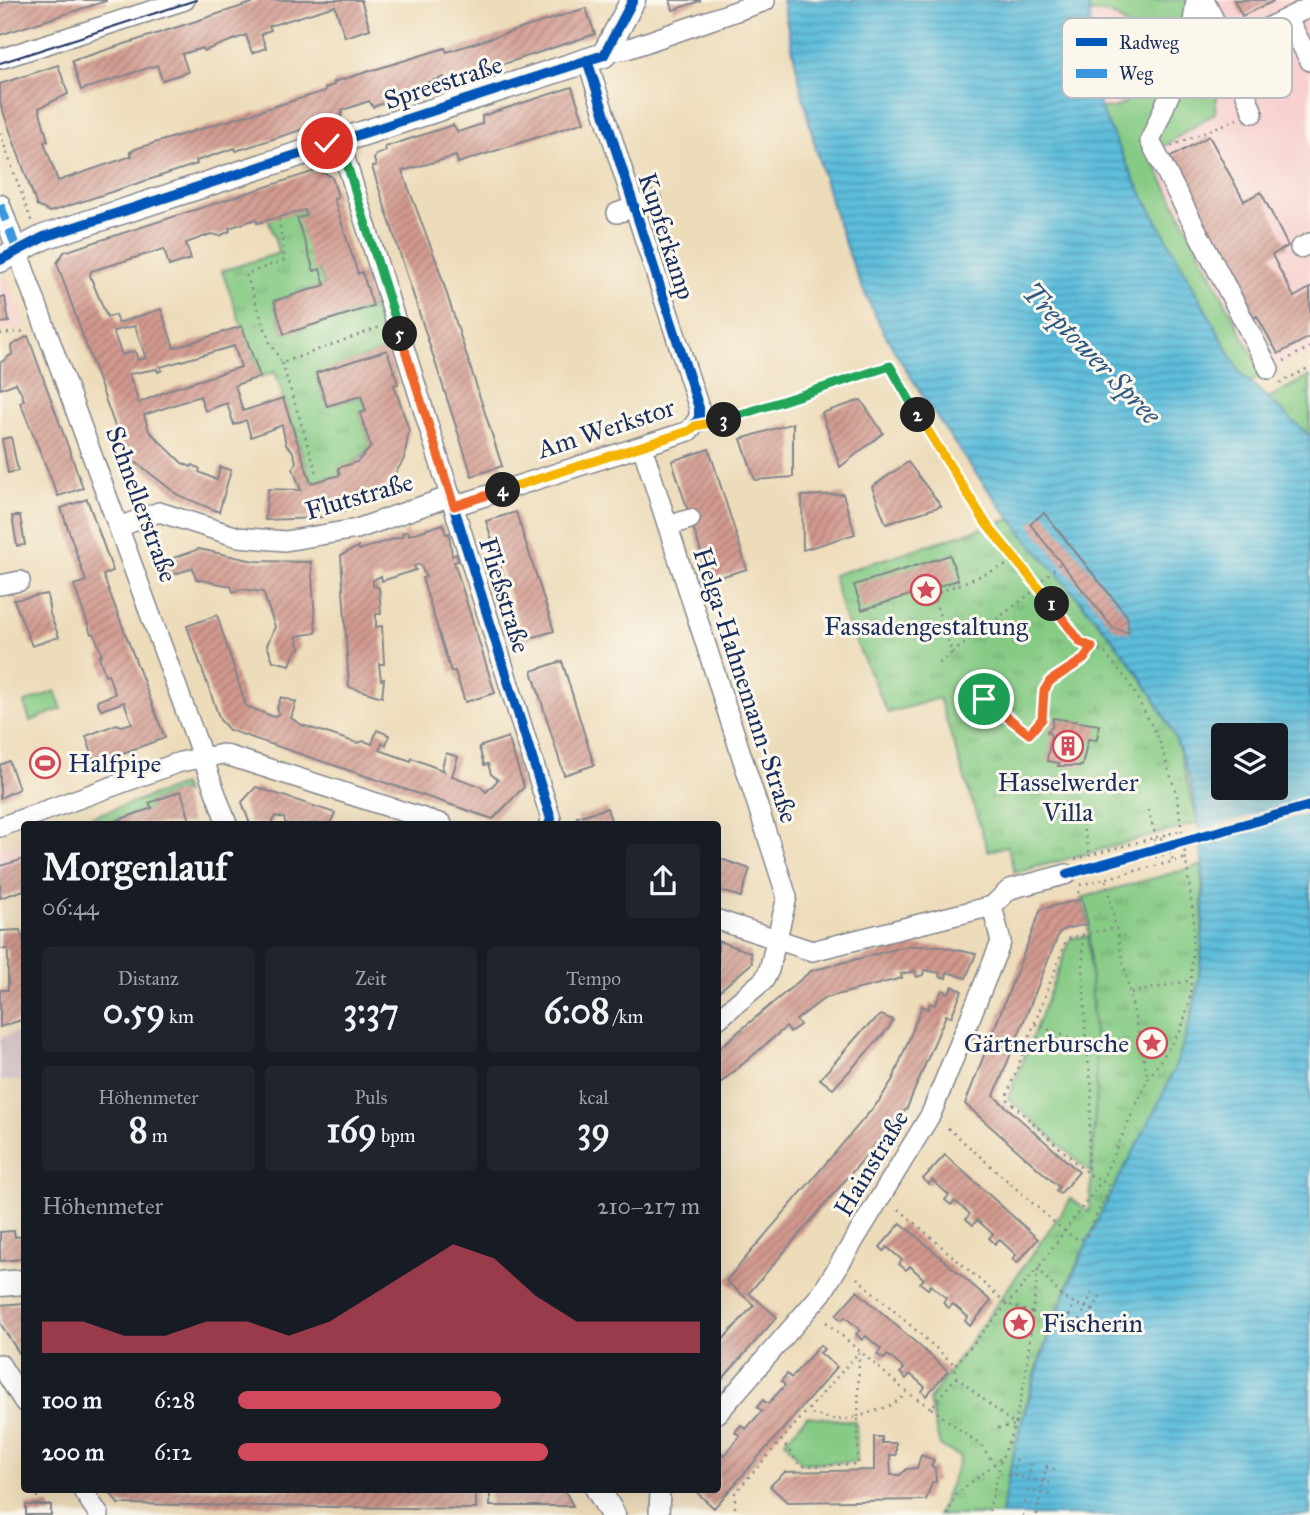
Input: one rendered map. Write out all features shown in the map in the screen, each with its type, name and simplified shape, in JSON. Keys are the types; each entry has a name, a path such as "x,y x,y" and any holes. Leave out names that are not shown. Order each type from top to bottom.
{"main road":[{"path":"610,48 633,0"},
{"name":"Spreestraße","path":"9,255 44,237 604,55 610,48"},
{"path":"0,1284 21,1282"},
{"path":"600,1493 613,1515"}],"street":[{"path":"0,59 185,0"},
{"path":"1193,18 1196,0"},
{"path":"1204,0 1213,18"},
{"path":"610,48 614,51 627,49 765,1"},
{"path":"1290,18 1310,7"},
{"path":"1292,27 1310,61"},
{"name":"Kupferkamp","path":"587,60 699,408 695,426"},
{"path":"1167,98 1150,141 1273,377"},
{"path":"1247,98 1253,113"},
{"name":"Fließstraße","path":"339,139 550,821"},
{"name":"Schnellerstraße","path":"0,204 9,255 119,527 226,821"},
{"name":"Am Werkstor","path":"452,501 642,446 689,431 695,426"},
{"name":"Helga-Hahnemann-Straße","path":"642,446 787,897 774,956 764,980 721,1016"},
{"name":"Flutstraße","path":"119,527 159,512 237,537 285,541 357,529 452,501"},
{"path":"668,526 690,519"},
{"path":"0,827 202,756 236,756 433,821"},
{"path":"721,921 812,951 992,906 1010,888 1074,880"},
{"name":"Hainstraße","path":"721,1410 822,1293 931,1114 1001,942 992,906"},
{"path":"0,1364 21,1397"},
{"path":"85,1493 99,1515"},
{"path":"659,1515 660,1493"}],"path":[{"path":"1156,152 1253,113"},
{"path":"0,133 33,226"},
{"path":"279,219 285,260 246,274 270,343 282,363 317,474"},
{"path":"282,363 396,322"},
{"path":"0,334 31,331"},
{"path":"1273,377 1310,347"},
{"path":"695,426 707,425 890,366 987,525 1038,585 1080,642 1104,652 1128,681 1159,739 1177,796 1194,920 1192,980 1181,1030 1148,1079 1102,1181 1038,1268 955,1365"},
{"path":"1273,377 1310,367"},
{"path":"952,653 933,595 1017,561"},
{"path":"939,663 1038,585 1061,563"},
{"path":"984,699 1029,734 1042,719 1044,691 1050,681 1084,659 1092,647"},
{"path":"1148,810 1156,836"},
{"path":"1082,823 1090,855"},
{"path":"1078,893 1073,859 1183,830"},
{"path":"1164,834 1165,838 1151,841 1155,858 1171,853 1173,861"},
{"path":"1074,880 1105,880 1187,858"},
{"path":"1105,880 1148,1079"},
{"path":"948,1128 1065,1232 1079,1240 1086,1237 1111,1186 1087,1173 1006,1098 1065,944 1071,937 1116,928"},
{"path":"1082,936 1086,1045 1091,1088 1087,1173"},
{"path":"1130,993 1192,980"},
{"path":"1035,1024 1086,1045"},
{"path":"899,1209 1007,1304 1034,1313"},
{"path":"1038,1268 1063,1297 1093,1311"},
{"path":"988,1515 1002,1458 1015,1425 1034,1313 1038,1268"},
{"path":"857,1278 955,1365 956,1377 931,1408"},
{"path":"1080,1320 1092,1293"},
{"path":"1087,1323 1100,1296"},
{"path":"1069,1315 1074,1303"},
{"path":"826,1322 908,1393 982,1446 994,1464"},
{"path":"735,1515 734,1493 859,1352"},
{"path":"782,1440 801,1466 859,1464 859,1352"},
{"path":"956,1377 1015,1425"},
{"path":"806,1413 836,1420 858,1417 892,1405 908,1393"},
{"path":"998,1428 1015,1425"},
{"path":"948,1515 954,1496 1002,1458"},
{"path":"1013,1475 1017,1458"},
{"path":"1028,1479 1032,1460"},
{"path":"1037,1515 1047,1466 1057,1470"},
{"path":"999,1472 1055,1484"},
{"path":"1027,1490 1052,1496"},
{"path":"37,1493 37,1505"},
{"path":"1024,1502 1039,1505"}],"shaded area":[{"path":"1088,0 1310,0 1310,350 1249,383 1241,374 1133,177 1100,108 1099,98 1292,98 1292,18 1090,18"},
{"path":"0,279 8,279 25,327 0,331"},
{"path":"21,842 21,890 0,898 0,849"},
{"path":"21,1030 21,1081 0,1081 0,1038"}],"green space":[{"path":"1088,0 1188,0 1200,18 1117,18 1106,13 1089,13"},
{"path":"1217,98 1215,113 1150,155 1263,375 1249,383 1241,374 1133,177 1100,108 1115,108 1129,99"},
{"path":"305,210 306,216 298,218 325,285 274,301 284,334 373,306 387,350 316,374 327,406 361,396 366,411 360,413 371,447 340,475 311,483 275,372 260,377 222,271 279,253 268,218"},
{"path":"1310,376 1310,436 1266,399"},
{"path":"1011,519 1139,671 1176,739 1198,823 1015,873 1007,846 988,851 939,698 888,713 843,614 833,575"},
{"path":"55,691 62,709 30,721 24,703"},
{"path":"182,785 185,793 180,791 149,803 152,808 115,821 80,821"},
{"path":"1202,865 1201,961 1184,1042 1160,1107 1110,1197 1067,1287 1039,1361 1028,1399 1001,1515 938,1515 961,1457 940,1446 929,1400 1071,1199 1089,1212 1097,1088 1088,921 1081,898"},
{"path":"1088,936 1097,1088 1091,1173 1008,1098 1071,938"},
{"path":"807,1416 856,1422 857,1462 802,1463 785,1441"}],"water":[{"name":"Treptower Spree","path":"782,0 1088,0 1090,18 1062,18 1062,98 1099,98 1100,108 1133,177 1241,374 1310,436 1310,1515 1001,1515 1017,1439 1052,1328 1097,1221 1162,1096 1187,1031 1196,996 1201,958 1204,902 1201,845 1192,789 1184,762 1160,708 1125,655 1006,513 972,468 909,374 873,310 854,269 824,180"}],"pier":[{"path":"1310,800 1310,813 1197,843 1195,831"}],"building":[{"path":"12,0 106,1 0,35 0,4"},
{"path":"261,0 361,0 370,29 345,37 335,6 269,26 271,30 261,34 266,48 252,53 246,35 204,51 203,48 182,54 188,72 162,80 157,65 81,90 72,61"},
{"path":"670,0 700,0 700,1 673,10"},
{"path":"1234,0 1276,0 1242,16"},
{"path":"586,8 595,34 449,82 444,77 388,95 387,102 373,107 369,101 342,110 341,117 236,151 235,148 196,161 197,164 50,212 37,206 0,103 0,84 58,65 68,94 39,108 48,141 44,142 58,181 132,156 130,152 138,148 325,91 325,88 334,85 334,82 445,48 447,52"},
{"path":"572,87 584,122 458,163 456,156 402,171 437,263 502,466 472,476 372,167 376,166 374,159 376,155 386,151 385,147 453,125 458,132 482,124 482,116"},
{"path":"1209,136 1244,201 1261,192 1288,246 1272,255 1294,297 1310,288 1310,337 1278,354 1257,316 1254,318 1169,158"},
{"path":"318,170 332,177 338,197 334,199 358,274 362,272 373,306 284,334 274,301 325,285 320,269 314,271 297,218 306,216 305,210 257,223 256,219 229,228 230,231 220,236 211,234 186,243 191,259 169,266 164,249 91,271 90,276 107,317 115,315 118,323 161,309 174,348 242,326 260,377 235,385 243,411 283,398 311,483 340,475 338,468 357,462 371,447 360,413 366,411 361,396 327,406 316,373 387,350 398,384 394,385 409,430 404,459 392,479 377,494 351,504 353,508 317,518 265,520 268,489 301,490 293,469 296,461 292,450 286,445 282,425 251,437 246,420 234,425 227,403 205,411 200,396 144,415 149,431 182,463 191,467 193,465 200,469 199,472 217,480 220,467 231,470 219,512 178,495 129,457 122,446 57,263 64,252","holes":["135,326 146,358 138,360 135,351 122,355 113,331","234,346 241,367 174,388 139,403 129,374 157,369 158,372 162,370 160,367"]},
{"path":"0,297 5,297 9,322 0,323"},
{"path":"28,336 83,488 58,496 20,402 24,400 20,390 16,383 0,389 0,363 12,354 11,346"},
{"path":"861,400 883,433 840,467 822,413"},
{"path":"793,423 793,477 755,480 741,439"},
{"path":"11,437 18,471 8,473 2,439"},
{"path":"709,449 747,569 710,580 672,461"},
{"path":"908,462 941,506 886,524 872,487"},
{"path":"843,494 855,534 803,550 802,496"},
{"path":"87,499 113,571 103,575 165,738 95,763 86,736 117,724 122,726 132,723 124,702 101,710 97,701 115,694 108,674 105,675 99,656 102,655 94,633 91,634 74,585 86,581 61,508"},
{"path":"516,512 554,631 524,640 486,521"},
{"path":"1044,513 1127,616 1129,633 1113,628 1030,524"},
{"path":"12,516 20,516 25,545 17,546"},
{"path":"443,524 446,534 449,533 452,556 456,554 458,561 454,562 495,693 465,702 455,671 451,672 422,578 426,577 420,564 414,566 416,570 382,581 381,576 373,580 373,585 379,588 381,614 376,614 376,627 382,626 384,664 379,664 381,680 384,679 382,697 349,687 341,555 358,547 359,550 403,536 402,533 408,531 409,535"},
{"path":"199,549 254,561 311,562 316,633 296,636 300,648 296,650 290,665 273,661 267,645 275,627 263,592 241,589 233,592 231,586 196,579 193,568 169,576 164,561"},
{"path":"950,555 958,580 862,610 854,585"},
{"path":"47,594 50,614 59,637 32,646 14,600"},
{"path":"217,615 246,706 274,717 279,713 277,708 281,697 296,702 291,718 302,725 357,743 364,741 372,744 377,730 389,735 386,745 382,743 379,750 411,761 412,758 444,771 442,767 446,753 458,757 452,776 480,786 486,792 498,780 491,774 488,764 484,765 479,747 508,737 524,787 493,819 229,730 220,720 187,626"},
{"path":"562,661 594,765 564,775 532,671"},
{"name":"Hasselwerder Villa","path":"1053,718 1099,725 1097,740 1088,739 1082,766 1058,766 1059,763 1047,761 1051,735 1047,731 1052,727"},
{"path":"9,761 19,789 0,798 0,765"},
{"path":"256,787 335,813 331,821 285,821 284,818 275,816 272,821 249,821 242,802"},
{"path":"181,791 190,821 115,821 152,808 149,803"},
{"path":"607,808 611,821 579,821 577,817"},
{"path":"721,859 750,869 741,897 721,891"},
{"path":"21,860 21,891 0,898 0,866"},
{"path":"1082,899 1088,924 1059,933 994,1096 1079,1172 1060,1194 1056,1191 1059,1187 965,1104 1041,909"},
{"path":"20,930 21,933 21,1020 0,1027 0,990 8,990 8,949 0,949 0,931"},
{"path":"721,942 750,952 752,963 721,989"},
{"path":"907,946 938,946 976,954 966,978 947,972 946,978 939,976 940,973 924,970 923,975 917,977 915,971 901,974 902,978 825,998 796,1020 800,1025 790,1032 786,1027 721,1082 721,1046 811,971"},
{"path":"952,986 962,991 951,1017 946,1015 907,1108 749,1293 777,1317 721,1381 721,1342 754,1305 726,1281 879,1101 893,1079 922,1006 928,1009 930,1003 935,1005 942,990 949,993"},
{"path":"881,1015 893,1020 889,1028 833,1089 820,1079 862,1031"},
{"path":"945,1155 1038,1239 1017,1263 1012,1259 1016,1255 999,1239 995,1244 989,1238 993,1234 977,1220 973,1225 966,1219 970,1214 955,1201 951,1205 945,1200 949,1195 932,1180 929,1184 923,1179"},
{"path":"901,1223 991,1301 970,1326 965,1321 968,1317 953,1304 949,1308 943,1303 946,1298 931,1285 928,1289 920,1283 924,1279 910,1266 906,1270 899,1264 902,1260 887,1247 884,1251 880,1247"},
{"path":"14,1231 15,1237 21,1236 21,1259 0,1261 0,1232"},
{"path":"857,1291 948,1371 926,1396 922,1391 925,1387 910,1374 906,1379 900,1373 904,1369 888,1355 884,1359 877,1354 881,1349 866,1336 862,1340 856,1334 860,1330 845,1317 841,1320 836,1315"},
{"path":"21,1303 21,1356 0,1323 0,1305"},
{"path":"820,1345 824,1349 820,1353 837,1367 714,1508 697,1493 721,1493 721,1454 724,1455 740,1436 735,1432 741,1425 746,1429 762,1411 757,1407 763,1400 768,1404 785,1385 781,1381 787,1374 791,1378"},
{"path":"874,1437 882,1437 882,1443 896,1443 896,1455 890,1455 891,1475 900,1475 907,1469 917,1468 921,1455 934,1460 931,1466 935,1468 936,1482 932,1482 926,1500 787,1502 770,1486 785,1472 874,1470"},
{"path":"111,1493 476,1493 476,1509 118,1504"},
{"path":"490,1493 566,1493 573,1506 490,1506"},
{"path":"26,1505 51,1505 51,1515 26,1515"}],"tram line":[{"path":"0,63 196,0"}],"marked path":[{"path":"0,204 17,250"}],"cycle path":[{"path":"0,260 44,237 604,55 633,0"},
{"path":"454,506 689,431 699,418 699,408 587,60"},
{"path":"339,139 550,821"},
{"path":"1067,874 1310,806"}],"place":[{"name":"Fassadengestaltung","path":"926,590"},
{"name":"Hasselwerder Villa","path":"1068,746"},
{"name":"Halfpipe","path":"45,763"},
{"name":"Gärtnerbursche","path":"1152,1043"},
{"name":"Fischerin","path":"1019,1323"}],"route":[{"path":"327,143 339,139 454,506 689,431 695,426 707,425 890,366 931,438 987,525 1037,584 1080,642 1092,647 1084,659 1050,681 1044,691 1042,719 1029,734 984,699"}]}
